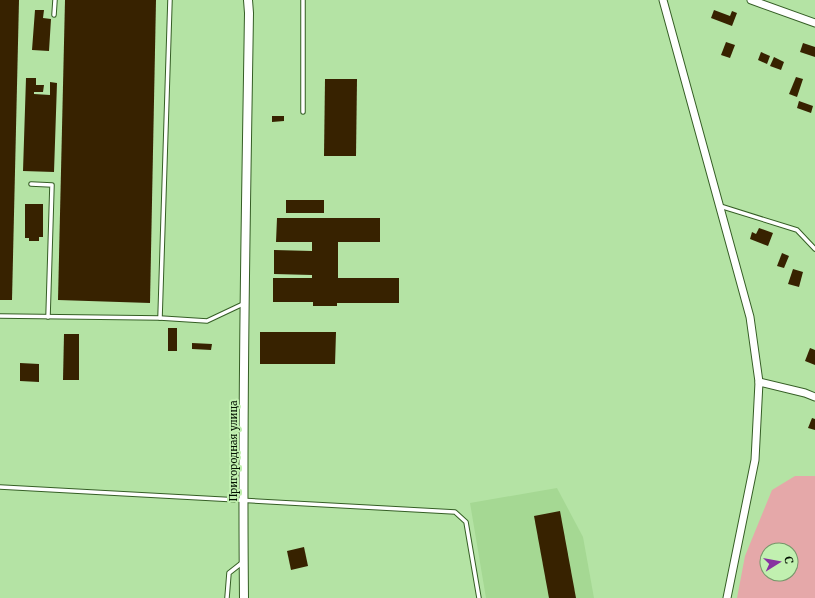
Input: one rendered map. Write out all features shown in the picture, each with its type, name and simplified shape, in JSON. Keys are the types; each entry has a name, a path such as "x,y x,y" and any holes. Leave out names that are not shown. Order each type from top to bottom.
{"street":[{"name":"Пригородная улица","path":"244,598 244,304 248,0"},
{"path":"663,0 750,317 759,382 755,460 727,598"},
{"path":"751,0 815,23"},
{"path":"759,382 805,393 815,397"}],"lane":[{"path":"54,15 55,0"},
{"path":"160,318 170,0"},
{"path":"303,0 303,112"},
{"path":"31,184 52,184 48,317"},
{"path":"719,206 797,230 815,249"},
{"path":"0,316 160,318 207,321 244,304"},
{"path":"0,487 455,512 466,522 479,598"},
{"path":"227,598 229,573 244,562"}],"shaded area":[{"path":"795,476 815,476 815,598 737,598 745,556 772,490"},
{"path":"557,488 583,537 594,598 486,598 470,503"}],"building":[{"path":"0,0 19,0 12,300 0,300"},
{"path":"65,0 156,0 150,303 58,300"},
{"path":"35,10 44,10 43,18 51,19 49,51 32,50"},
{"path":"714,10 730,16 732,11 737,13 732,26 711,18"},
{"path":"726,42 735,45 730,58 721,55"},
{"path":"803,43 815,47 815,57 800,52"},
{"path":"761,52 770,56 767,64 758,60"},
{"path":"774,57 784,62 781,70 770,66"},
{"path":"796,77 803,79 797,97 789,94"},
{"path":"26,78 36,78 36,85 44,85 43,92 34,92 34,94 50,95 50,82 57,83 54,172 23,171"},
{"path":"325,79 357,79 356,156 324,156"},
{"path":"799,101 813,106 811,113 797,108"},
{"path":"272,116 284,116 284,121 272,122"},
{"path":"286,200 324,200 324,213 286,213"},
{"path":"25,204 43,204 43,237 39,237 39,241 29,241 29,238 25,238"},
{"path":"277,218 380,218 380,242 338,242 338,278 399,278 399,303 337,303 337,306 313,306 313,302 273,302 273,278 312,278 312,275 274,274 274,250 312,251 312,242 276,242"},
{"path":"759,228 773,233 768,246 750,239 752,232 756,234"},
{"path":"782,253 789,256 784,268 777,266"},
{"path":"793,269 803,272 799,287 788,284"},
{"path":"168,328 177,328 177,351 168,351"},
{"path":"260,332 336,332 335,364 260,364"},
{"path":"64,334 79,334 79,380 63,380"},
{"path":"192,343 212,344 211,350 192,349"},
{"path":"810,348 815,350 815,365 805,361"},
{"path":"20,363 39,364 39,382 20,381"},
{"path":"812,418 815,419 815,430 808,428"},
{"path":"560,511 576,598 549,598 534,516"},
{"path":"304,547 308,566 291,570 287,551"}]}
